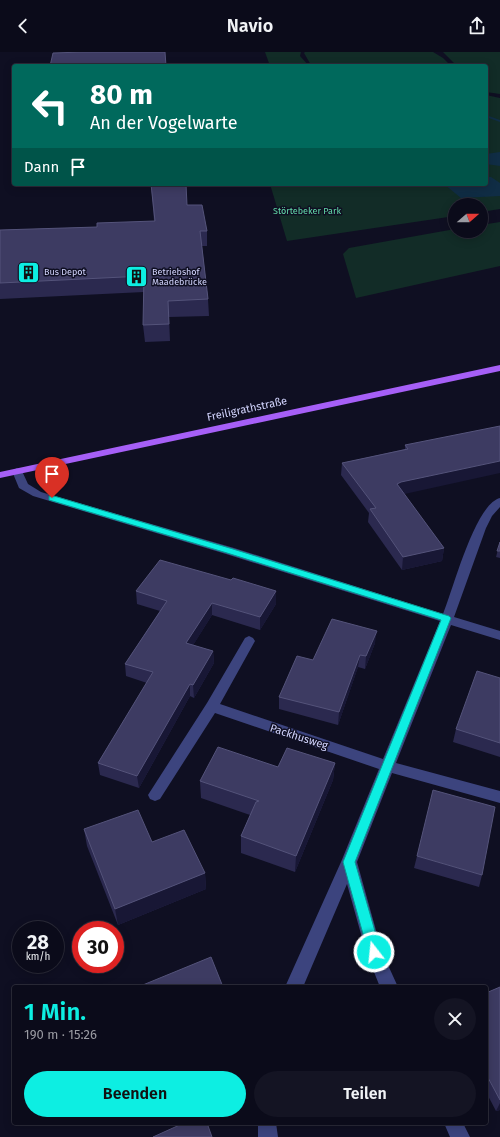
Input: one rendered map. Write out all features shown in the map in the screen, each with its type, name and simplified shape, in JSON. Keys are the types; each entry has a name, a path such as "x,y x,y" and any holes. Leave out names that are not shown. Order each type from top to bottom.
{"main road":[{"name":"Freiligrathstraße","path":"0,474 500,368"}],"street":[{"path":"17,471 23,486 37,494 230,551 500,636"},
{"path":"295,985 349,862 446,618 451,609 480,528 487,514 500,500"},
{"path":"155,795 212,708 249,641"},
{"name":"Packhusweg","path":"212,708 387,766 500,797"},
{"path":"349,862 374,952 388,985"},
{"path":"267,1125 268,1137"},
{"path":"454,1125 460,1137"}],"green space":[{"path":"265,52 301,52 300,56 307,64 269,64"},
{"path":"433,52 449,64 310,64 304,53"},
{"path":"443,52 500,52 500,94 488,92 488,64 455,64"},
{"name":"Störtebeker Park","path":"488,95 500,98 500,209 488,211 488,198 448,198 448,217 287,241 271,186 488,186"},
{"path":"500,222 500,266 356,298 343,254 349,248 448,230 448,238 488,238 488,224"}],"water":[{"path":"500,152 500,166 488,164 488,154"},
{"path":"488,177 491,177 500,183 500,196 461,198 446,186 488,186"}],"building":[{"path":"165,52 166,64 50,64 53,53"},
{"path":"151,186 186,186 187,205 202,205 207,231 200,231 208,299 168,301 169,324 143,325 144,276 0,283 0,230 97,227 97,223 155,221"},
{"path":"500,426 500,461 397,484 444,548 403,557 370,509 376,508 342,463 408,449 405,445"},
{"path":"500,542 500,551 497,551"},
{"path":"160,560 231,580 233,578 276,591 260,617 212,603 186,643 213,651 193,685 190,684 137,776 98,763 153,672 125,664 167,601 136,591"},
{"path":"332,619 377,631 366,656 360,655 339,712 279,697 297,656 313,660"},
{"path":"477,671 500,678 500,743 456,729"},
{"path":"218,747 278,767 287,748 335,763 296,856 241,836 256,802 259,801 200,781"},
{"path":"433,790 495,807 482,875 417,856"},
{"path":"138,810 152,842 184,830 205,873 115,909 84,829"},
{"path":"211,957 222,985 143,985"},
{"path":"500,987 500,1100 488,1078 488,992"},
{"path":"180,1125 208,1125 212,1137 153,1137"}],"waterway":[{"path":"488,117 500,121"}],"place":[{"name":"Bus Depot","path":"28,272"},
{"name":"Betriebshof Maadebrücke","path":"136,277"}],"route":[{"path":"52,498 446,618 349,862 374,952"}]}
